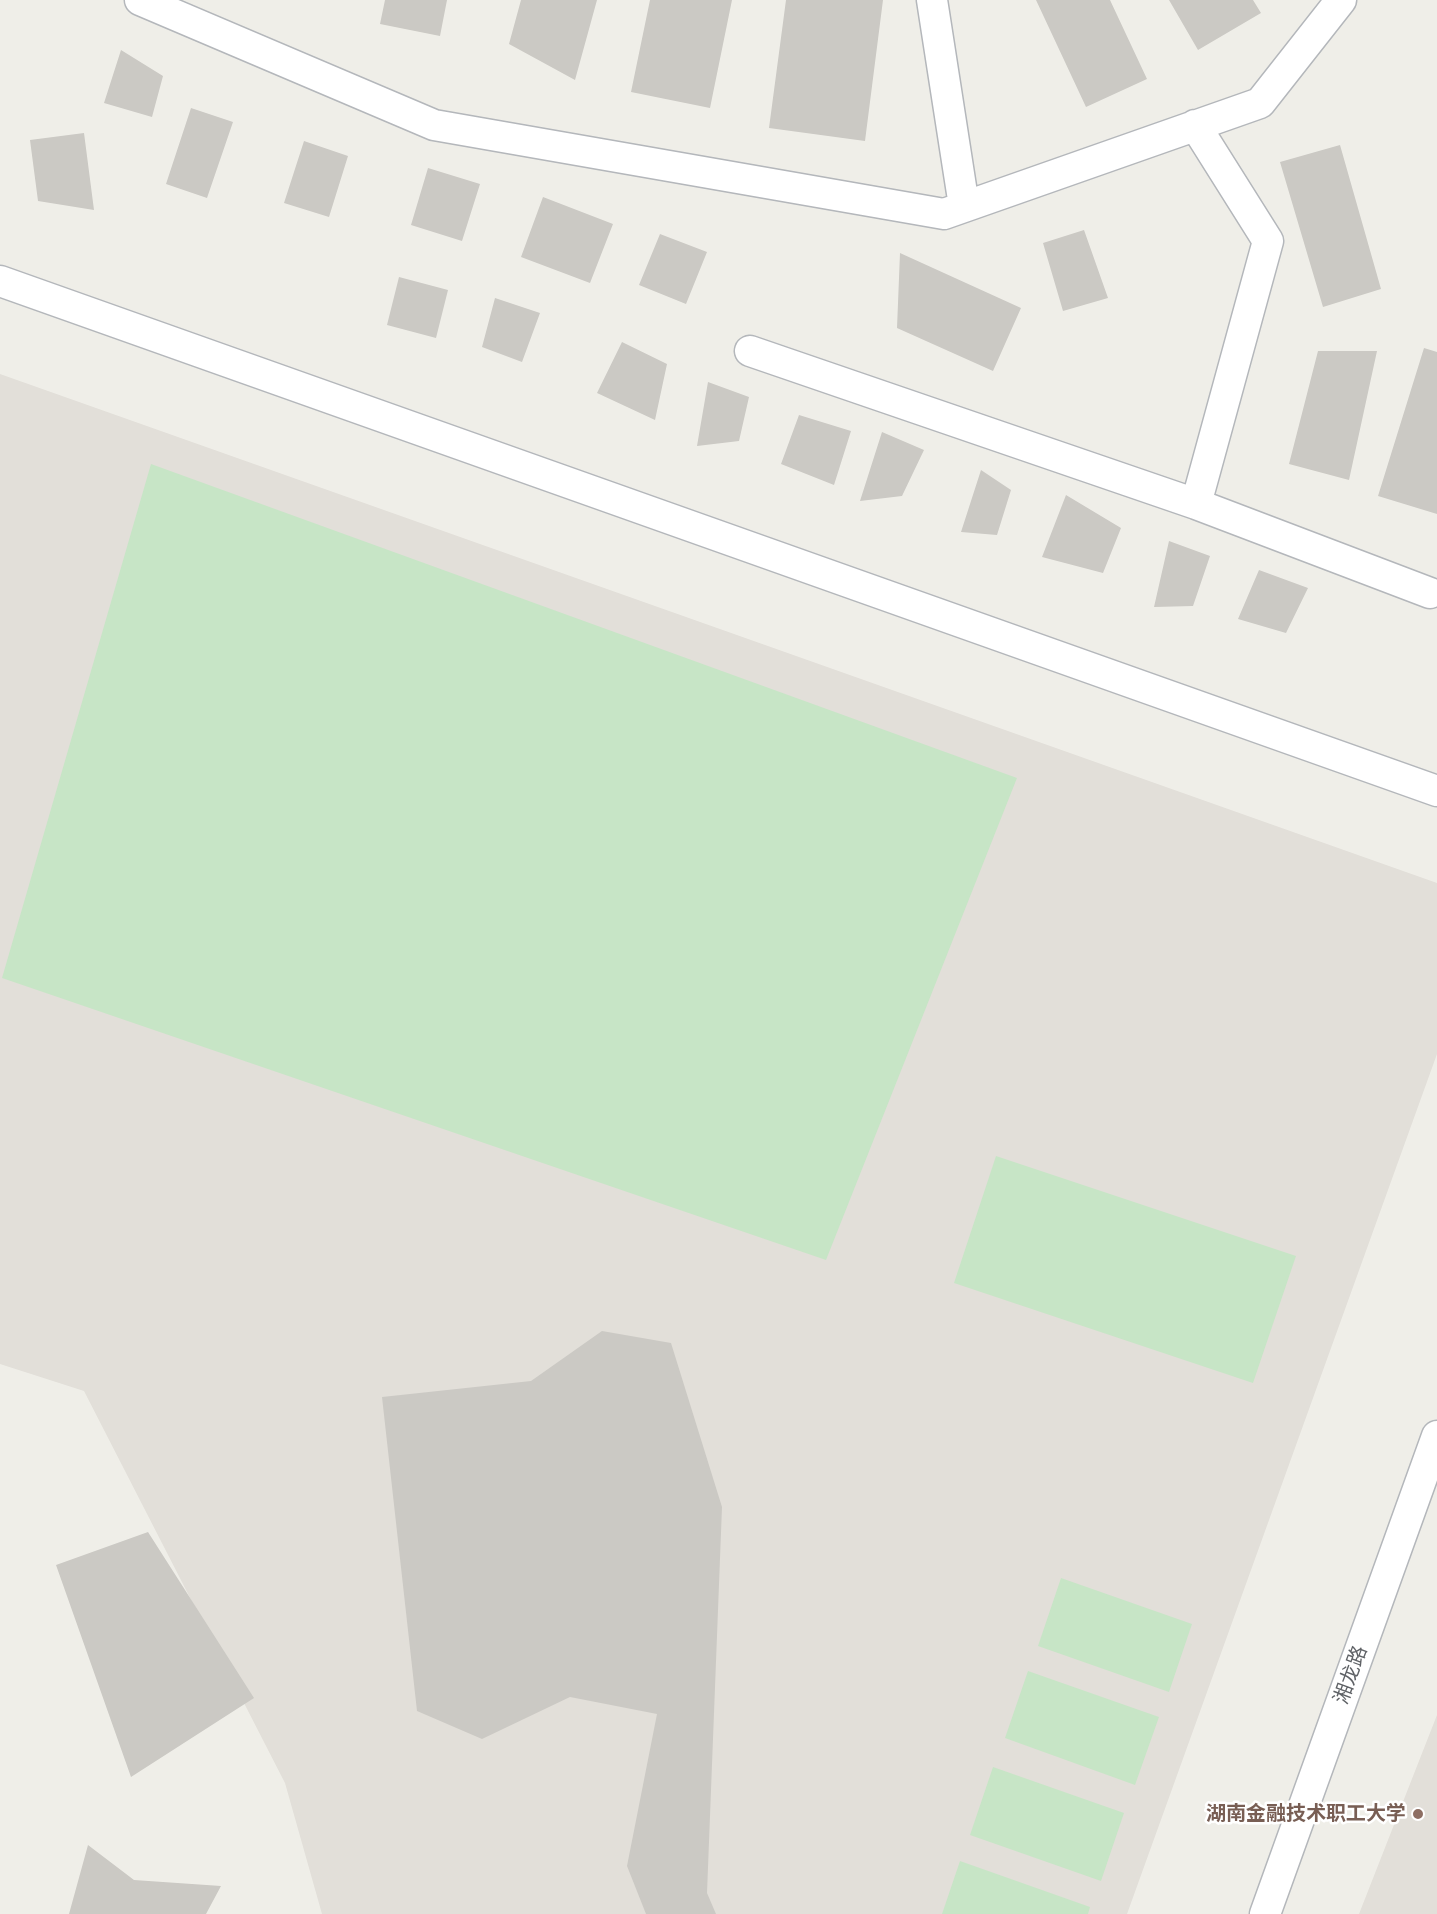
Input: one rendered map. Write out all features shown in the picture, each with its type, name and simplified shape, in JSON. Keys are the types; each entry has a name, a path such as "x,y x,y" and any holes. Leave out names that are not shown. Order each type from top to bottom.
{"street":[{"path":"140,0 434,125 944,214 1260,102 1341,0"},
{"path":"932,0 964,206"},
{"path":"1196,125 1268,241 1196,504"},
{"path":"0,281 1437,791"},
{"path":"750,351 1196,504 1430,594"},
{"name":"湘龙路","path":"1265,1914 1437,1436"}],"shaded area":[{"path":"0,374 1437,883 1437,1054 1127,1914 322,1914 285,1783 84,1391 0,1364"},
{"name":"湖南金融技术职工大学","path":"1437,1715 1437,1914 1359,1914"}],"green space":[{"path":"151,464 1017,778 826,1260 2,978"},
{"path":"996,1156 1296,1256 1253,1383 954,1283"},
{"path":"1061,1578 1192,1624 1169,1692 1038,1646"},
{"path":"1028,1671 1159,1717 1135,1785 1005,1738"},
{"path":"993,1767 1124,1813 1101,1881 970,1835"},
{"path":"960,1861 1090,1907 1088,1914 942,1914"}],"building":[{"path":"385,0 447,0 440,36 380,24"},
{"path":"521,0 597,0 575,80 509,44"},
{"path":"650,0 732,0 710,108 631,92"},
{"path":"786,0 883,0 865,141 769,128"},
{"path":"1036,0 1110,0 1147,79 1086,107"},
{"path":"1169,0 1253,0 1261,13 1198,50"},
{"path":"121,50 163,76 152,117 104,103"},
{"path":"191,108 233,122 207,198 166,184"},
{"path":"84,133 94,210 38,201 30,140"},
{"path":"304,141 348,156 329,217 284,203"},
{"path":"1340,145 1381,289 1323,307 1280,162"},
{"path":"428,168 480,184 462,241 411,225"},
{"path":"543,197 613,224 590,283 521,257"},
{"path":"1084,230 1108,298 1063,311 1043,243"},
{"path":"660,234 707,252 686,304 639,285"},
{"path":"900,253 1021,308 993,371 897,328"},
{"path":"399,277 448,290 436,338 387,325"},
{"path":"495,298 540,313 522,362 482,347"},
{"path":"622,342 667,364 655,420 597,393"},
{"path":"1424,348 1437,352 1437,514 1378,496"},
{"path":"1318,351 1377,351 1349,480 1289,464"},
{"path":"708,382 749,397 739,441 697,446"},
{"path":"799,415 851,431 834,485 781,464"},
{"path":"882,432 924,450 902,496 860,501"},
{"path":"981,470 1011,490 997,535 961,532"},
{"path":"1066,495 1121,528 1103,573 1042,557"},
{"path":"1169,541 1210,556 1193,606 1154,607"},
{"path":"1259,570 1308,588 1286,633 1238,619"},
{"path":"602,1331 671,1343 722,1507 707,1893 716,1914 646,1914 627,1866 657,1714 570,1697 482,1739 417,1711 382,1397 531,1381"},
{"path":"148,1532 254,1698 131,1777 56,1565"},
{"path":"88,1845 134,1880 221,1886 206,1914 69,1914"}],"place":[{"name":"湖南金融技术职工大学","path":"1418,1814"}]}
